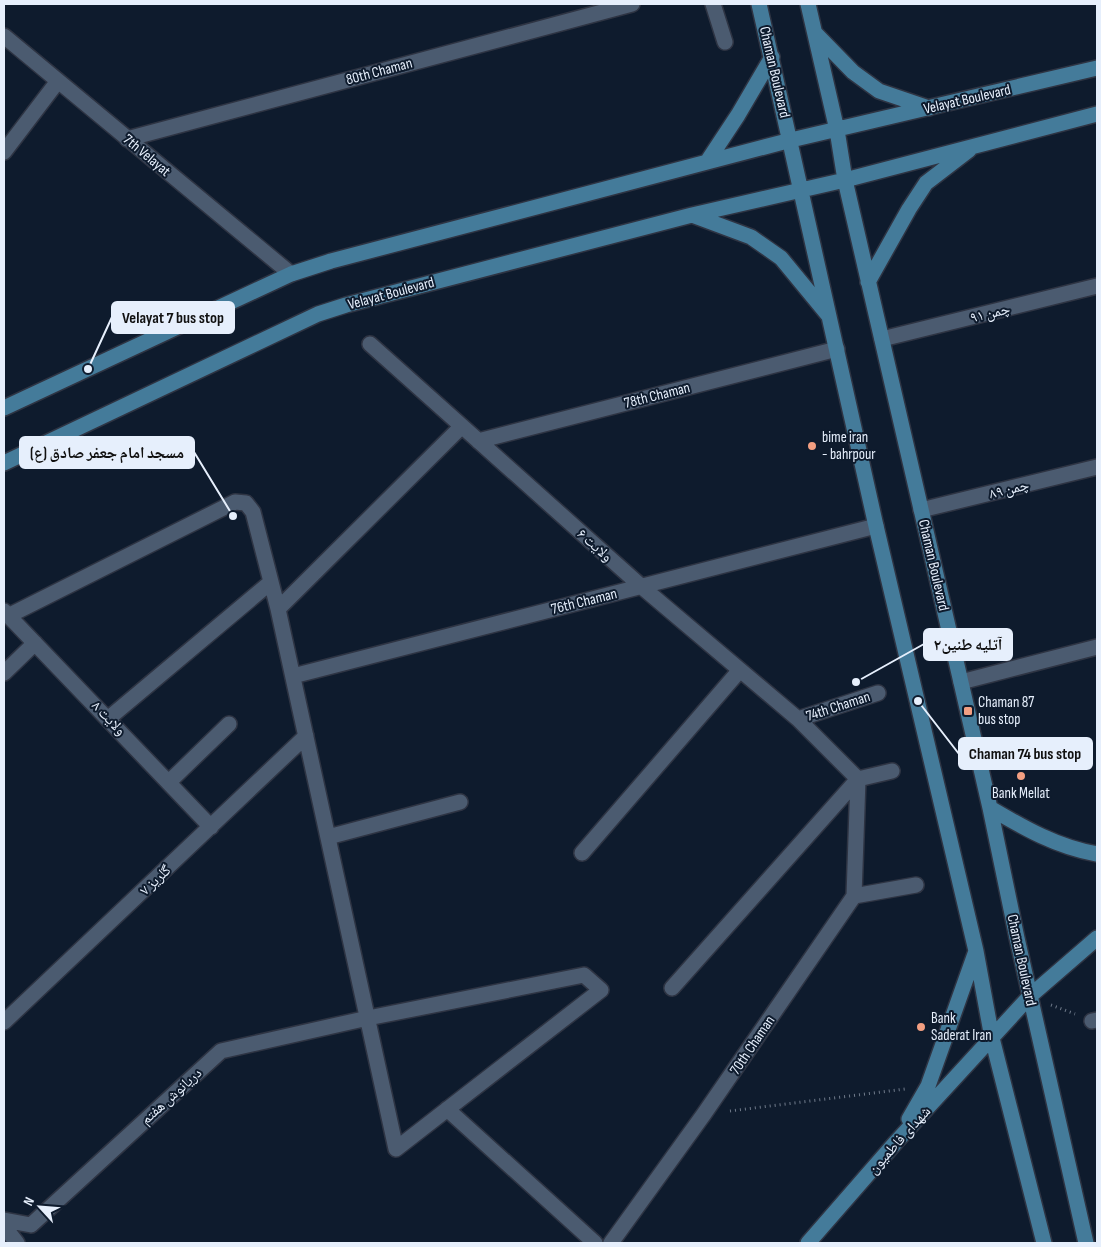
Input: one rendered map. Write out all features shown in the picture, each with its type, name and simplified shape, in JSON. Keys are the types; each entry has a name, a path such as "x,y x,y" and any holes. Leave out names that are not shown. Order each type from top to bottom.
{"main road":[{"name":"Chaman Boulevard","path":"759,4 802,191"},
{"path":"808,4 837,130"},
{"path":"814,32 852,72 879,91 929,109"},
{"path":"707,162 738,116 772,57"},
{"name":"Velayat Boulevard","path":"790,140 929,109 1097,68"},
{"path":"845,180 1097,114"},
{"name":"Chaman Boulevard","path":"837,130 845,180 990,808 1086,1243"},
{"path":"4,408 291,274 341,258 790,140"},
{"path":"868,282 909,209 926,184 973,146"},
{"name":"Velayat Boulevard","path":"4,463 318,314 346,305 692,215 845,180"},
{"path":"802,191 876,526 976,952 992,1038 1044,1243"},
{"path":"692,215 751,237 781,258 830,317"},
{"path":"990,808 1045,839 1079,851 1097,854"},
{"path":"1030,996 1097,938"},
{"path":"896,1142 928,1086 976,952"},
{"name":"شهدای فاطمیون","path":"808,1243 896,1142 1030,996"}],"street":[{"name":"80th Chaman","path":"128,139 632,4"},
{"path":"714,4 725,42"},
{"name":"7th Velayat","path":"4,36 291,274"},
{"path":"4,152 58,81"},
{"name":"چمن ۹۱","path":"882,339 1097,286"},
{"name":"ولایت ۶","path":"370,344 642,587 798,719 858,779"},
{"name":"78th Chaman","path":"478,441 836,349"},
{"path":"278,609 462,426"},
{"name":"چمن ۸۹","path":"921,510 1097,467"},
{"path":"6,614 236,502 246,503 253,512 278,609 396,1149 600,990 584,975 368,1018"},
{"name":"76th Chaman","path":"292,676 876,526"},
{"path":"109,718 271,582"},
{"name":"ولایت ۸","path":"6,614 109,718 212,827"},
{"path":"4,673 35,643"},
{"path":"961,682 1097,647"},
{"path":"582,853 740,670"},
{"name":"74th Chaman","path":"798,719 878,693"},
{"path":"169,782 229,724"},
{"name":"گلریز ۷","path":"4,1022 306,736"},
{"path":"672,988 858,779 892,771"},
{"path":"858,779 854,896 916,884"},
{"path":"328,837 460,802"},
{"name":"70th Chaman","path":"611,1243 704,1114 854,896"},
{"name":"دریانوش هفتم","path":"4,1220 31,1224 221,1051 368,1018"},
{"path":"447,1109 595,1243"},
{"path":"4,1226 17,1243"}],"path":[{"path":"1030,996 1094,1021"},
{"path":"704,1114 928,1086"}],"place":[{"name":"Velayat 7 bus stop","path":"88,369"},
{"name":"bime iran - bahrpour","path":"812,446"},
{"name":"مسجد امام جعفر صادق (ع)","path":"233,516"},
{"name":"آتلیه طنین۲","path":"856,682"},
{"name":"Chaman 74 bus stop","path":"918,701"},
{"name":"Chaman 87 bus stop","path":"968,711"},
{"name":"Bank Mellat","path":"1021,776"},
{"name":"Bank Saderat Iran","path":"921,1027"}]}
